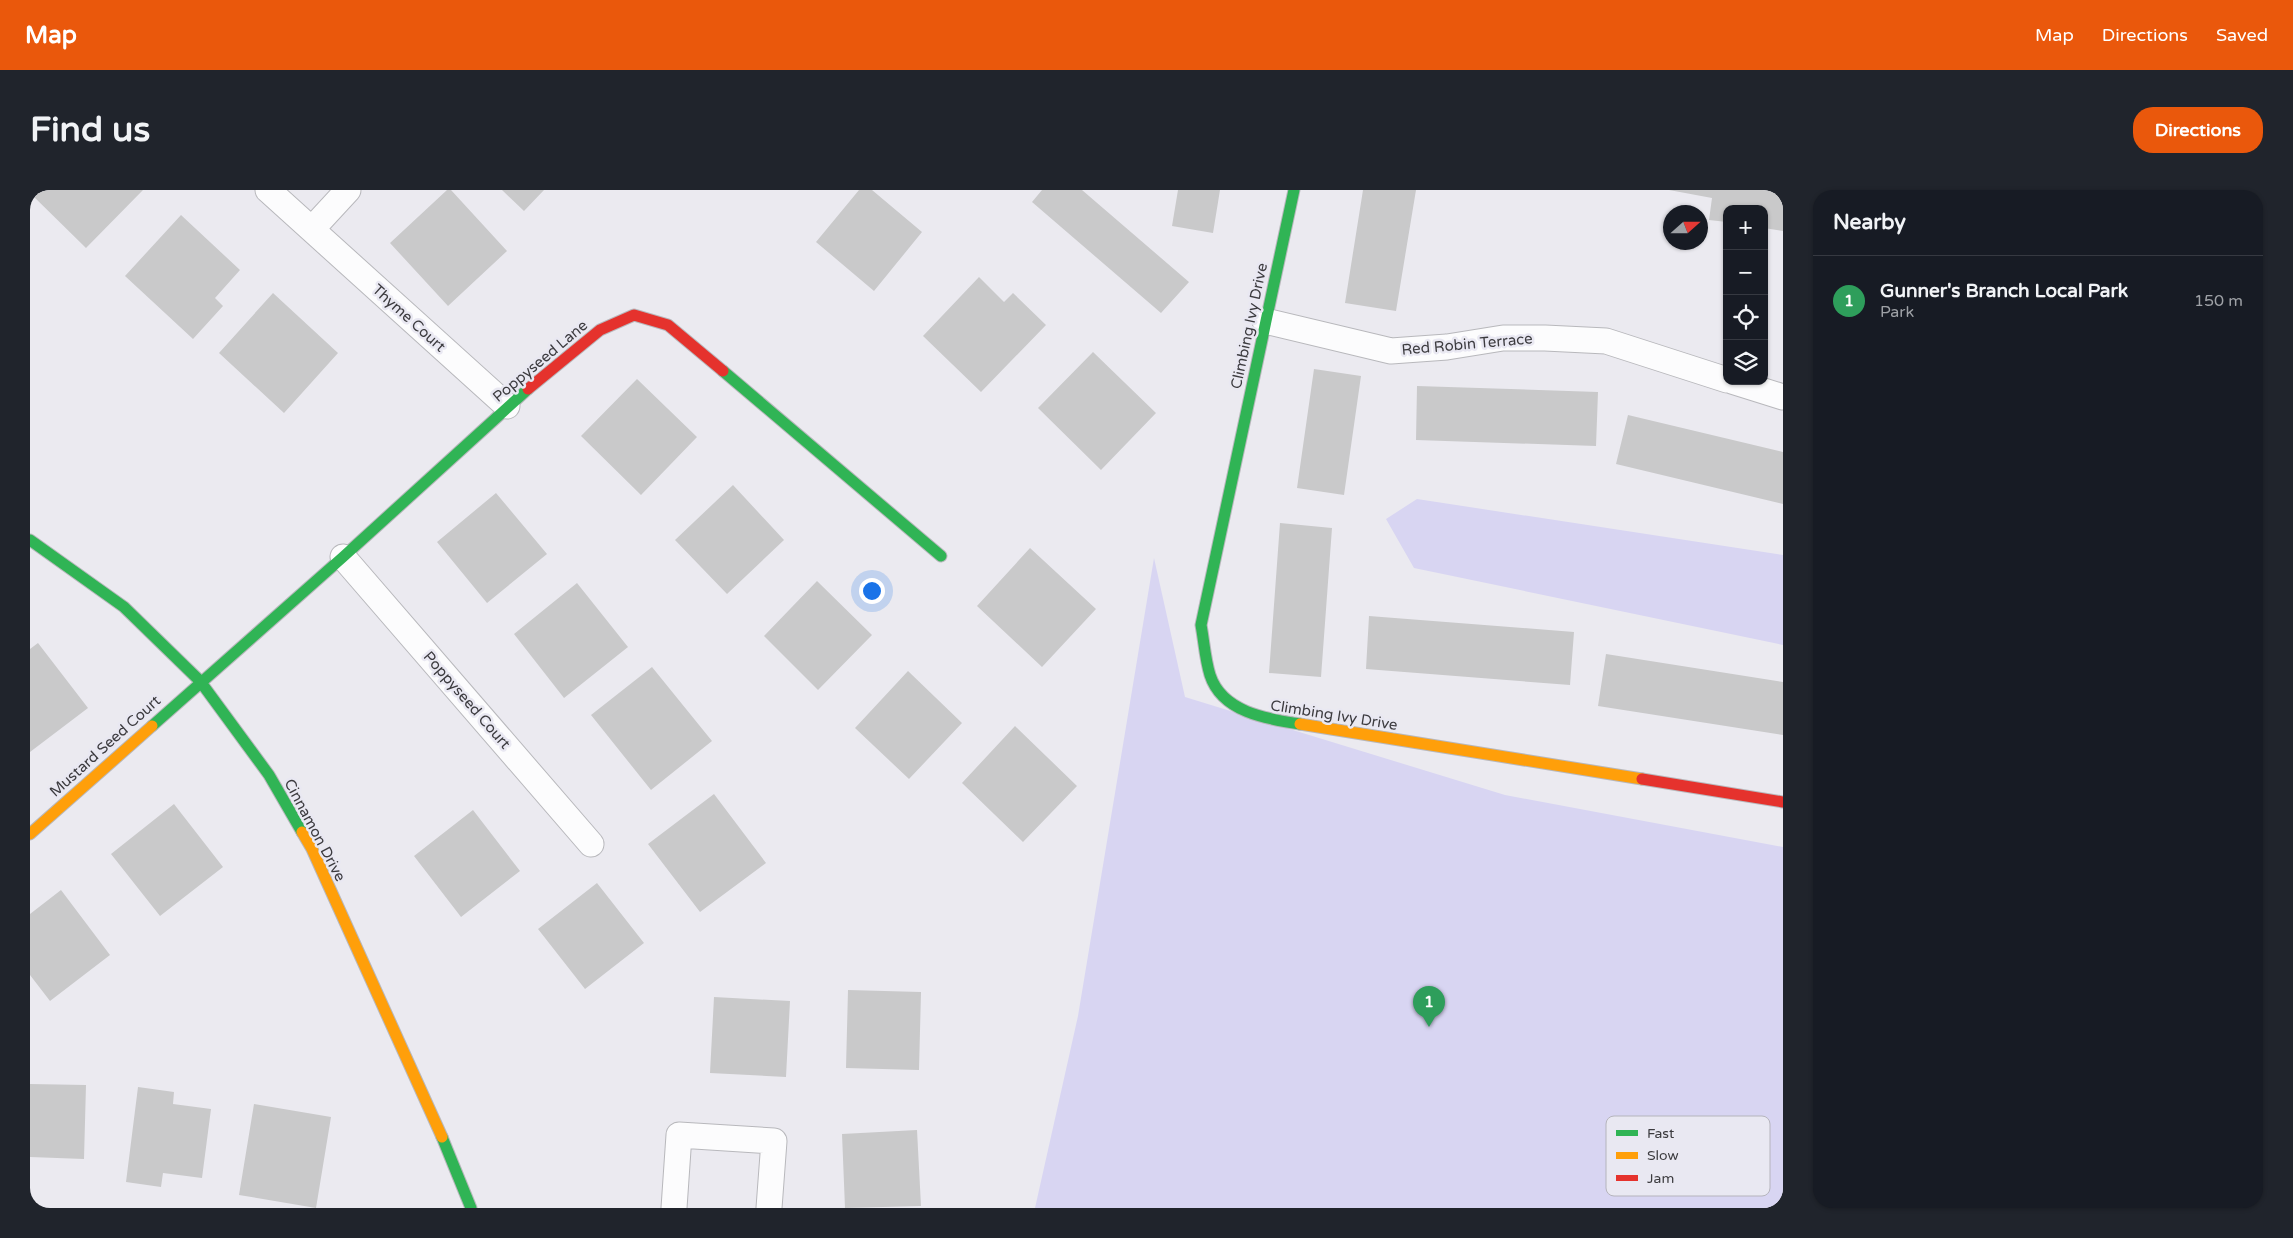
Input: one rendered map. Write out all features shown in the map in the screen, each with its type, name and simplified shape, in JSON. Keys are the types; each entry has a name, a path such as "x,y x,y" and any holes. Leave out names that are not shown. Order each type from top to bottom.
{"street":[{"name":"Thyme Court","path":"268,190 507,406"},
{"path":"312,230 348,190"},
{"name":"Climbing Ivy Drive","path":"1294,190 1201,625 1210,676 1225,700 1261,718 1783,802"},
{"name":"Poppyseed Lane","path":"200,682 343,557 507,406 600,330 634,315 668,325 941,556"},
{"name":"Red Robin Terrace","path":"1265,321 1391,351 1447,347 1503,338 1545,338 1606,342 1723,379"},
{"path":"1745,385 1783,397"},
{"name":"Cinnamon Drive","path":"30,540 124,607 200,682 269,775 312,849 471,1208"},
{"name":"Poppyseed Court","path":"343,557 591,844"},
{"name":"Mustard Seed Court","path":"30,834 200,682"},
{"path":"674,1208 679,1135 774,1141 770,1208"}],"shaded area":[{"path":"1417,499 1783,555 1783,645 1414,568 1386,519"},
{"path":"1154,558 1185,697 1505,795 1783,847 1783,1208 1035,1208 1078,1016"}],"building":[{"path":"33,190 143,190 86,248 30,193"},
{"path":"447,190 451,190 507,251 448,306 390,243"},
{"path":"502,190 544,190 524,211"},
{"path":"859,190 872,190 922,232 874,291 816,242"},
{"path":"1042,190 1082,190 1189,282 1161,313 1032,202"},
{"path":"1178,190 1220,190 1213,233 1172,226"},
{"path":"1363,190 1416,190 1396,311 1345,303"},
{"path":"1669,190 1783,190 1783,231 1768,229 1768,205 1723,205 1723,222 1709,220 1712,198"},
{"path":"181,215 240,270 215,298 223,306 193,339 125,276"},
{"path":"979,277 1004,302 1013,293 1046,325 981,392 923,336"},
{"path":"273,293 338,353 284,413 219,353"},
{"path":"1093,352 1156,413 1101,470 1038,408"},
{"path":"1314,369 1361,376 1344,495 1297,488"},
{"path":"637,379 697,437 641,495 581,436"},
{"path":"1417,386 1598,392 1596,446 1416,440"},
{"path":"1628,415 1783,452 1783,504 1616,464"},
{"path":"733,485 784,540 727,594 675,540"},
{"path":"496,493 547,554 487,603 437,542"},
{"path":"1280,523 1332,528 1321,677 1269,673"},
{"path":"1030,548 1096,609 1042,667 977,606"},
{"path":"817,581 872,635 818,690 764,636"},
{"path":"577,583 628,647 564,698 514,634"},
{"path":"1369,616 1574,632 1570,685 1366,669"},
{"path":"38,643 88,708 30,752 30,649"},
{"path":"1606,654 1783,682 1783,735 1598,706"},
{"path":"652,667 712,741 651,790 591,715"},
{"path":"908,671 962,723 909,779 855,728"},
{"path":"1015,726 1077,786 1023,842 962,783"},
{"path":"714,794 766,863 700,912 648,844"},
{"path":"174,804 223,867 160,916 111,854"},
{"path":"473,810 520,871 461,917 414,856"},
{"path":"597,883 644,943 585,989 538,929"},
{"path":"61,890 110,955 50,1001 30,975 30,914"},
{"path":"848,990 921,992 919,1070 846,1068"},
{"path":"714,997 790,1001 786,1077 710,1073"},
{"path":"30,1084 86,1085 84,1159 30,1157"},
{"path":"138,1087 174,1092 173,1104 211,1109 202,1178 163,1173 161,1187 126,1182"},
{"path":"254,1104 331,1117 316,1208 239,1195"},
{"path":"917,1130 921,1206 845,1208 842,1134"}],"traffic: fast":[{"path":"1294,190 1201,625 1210,675 1216,688 1224,698 1247,712 1300,724"},
{"path":"723,371 941,556"},
{"path":"152,726 343,557 528,389"},
{"path":"30,540 124,607 200,681 269,775 302,832"},
{"path":"442,1137 471,1208"}],"traffic: slow":[{"path":"1300,724 1642,779"},
{"path":"30,834 152,726"},
{"path":"302,832 312,849 442,1137"}],"traffic: jam":[{"path":"528,389 600,330 634,315 668,325 723,371"},
{"path":"1642,779 1783,802"}],"place":[{"name":"Gunner's Branch Local Park","path":"1429,1027"}]}
